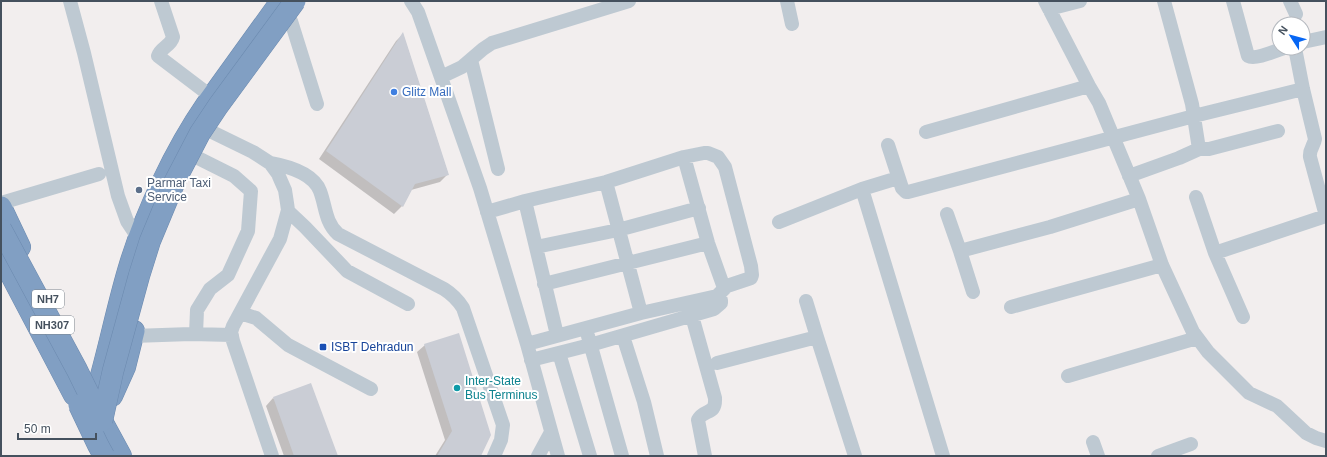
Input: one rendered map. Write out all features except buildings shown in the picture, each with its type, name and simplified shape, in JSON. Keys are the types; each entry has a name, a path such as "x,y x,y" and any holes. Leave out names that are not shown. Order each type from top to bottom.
{"highway":[{"name":"NH7","path":"99,403 123,374 152,264 168,220 198,158 203,127 212,96 281,1"},
{"path":"70,412 72,400 81,392 99,403 113,371 138,276 152,235 175,181 200,133 218,106 295,1"},
{"name":"NH7","path":"99,403 106,361 128,271 139,239 170,167 307,1"},
{"name":"NH7","path":"1,208 31,269 70,340 99,403 104,417 100,422 91,427 80,425 72,417 1,282"},
{"name":"NH307","path":"1,229 77,370 99,403 121,456"},
{"name":"NH307","path":"1,256 65,376 104,456"}],"street":[{"path":"70,1 118,196 127,221 139,239"},
{"path":"161,1 173,37 171,42 159,52 158,56 212,96"},
{"path":"411,1 418,12 480,188 527,344 558,456"},
{"path":"441,77 457,70 471,60 483,48 492,44 629,1"},
{"path":"788,1 792,24"},
{"path":"1080,1 1047,5 1099,103 1139,199 1162,265 1188,323 1208,352 1249,393 1277,406 1306,433 1326,441"},
{"path":"1164,1 1194,116 1199,149"},
{"path":"1233,1 1248,56 1251,58 1271,52"},
{"path":"291,21 317,104"},
{"path":"1311,40 1326,37"},
{"path":"1215,253 1326,216 1310,157 1310,149 1315,142 1315,138 1297,56"},
{"path":"471,60 498,169"},
{"path":"926,132 1089,86"},
{"path":"888,145 902,188 908,192 1113,137 1303,89"},
{"path":"203,127 254,152 270,163 278,174 285,190 288,212 280,239 232,329 233,341 272,456"},
{"path":"1129,176 1199,149 1209,149 1278,131"},
{"path":"486,212 525,201 606,182 684,157 708,153 718,157 725,167 752,275 750,278 732,283 721,292 527,344"},
{"path":"531,360 692,316 714,309 720,305 721,292 684,157"},
{"path":"196,334 197,310 210,289 228,275 248,231 252,191 234,176 198,158"},
{"path":"270,163 282,165 298,171 314,182 320,191 328,220 338,234 444,288 458,300 463,308 503,425 502,440 494,456"},
{"path":"1,203 99,174"},
{"path":"779,222 862,190 898,178"},
{"path":"606,182 627,263 647,312 656,326"},
{"path":"862,190 943,456"},
{"path":"1196,197 1215,253 1243,317"},
{"path":"960,252 1050,227 1139,199"},
{"path":"525,201 557,335"},
{"path":"536,247 618,230 699,208"},
{"path":"288,212 305,227 347,270 408,304"},
{"path":"947,214 974,292"},
{"path":"544,284 708,243"},
{"path":"1011,307 1162,265"},
{"path":"806,301 855,456"},
{"path":"240,314 256,318 288,345 371,390"},
{"path":"692,316 715,398 715,407 713,410 703,414 698,420 705,456"},
{"path":"585,328 622,456"},
{"path":"133,336 196,334 232,335"},
{"path":"623,336 644,402 657,456"},
{"path":"716,363 817,337"},
{"path":"1068,376 1197,338"},
{"path":"559,352 590,456"},
{"path":"538,456 551,432"},
{"path":"1093,442 1098,456"},
{"path":"1158,456 1191,444"}],"place":[{"name":"Glitz Mall","path":"394,92"},
{"name":"Parmar Taxi Service","path":"139,190"},
{"name":"ISBT Dehradun","path":"323,347"},
{"name":"Inter-State Bus Terminus","path":"457,388"}]}
